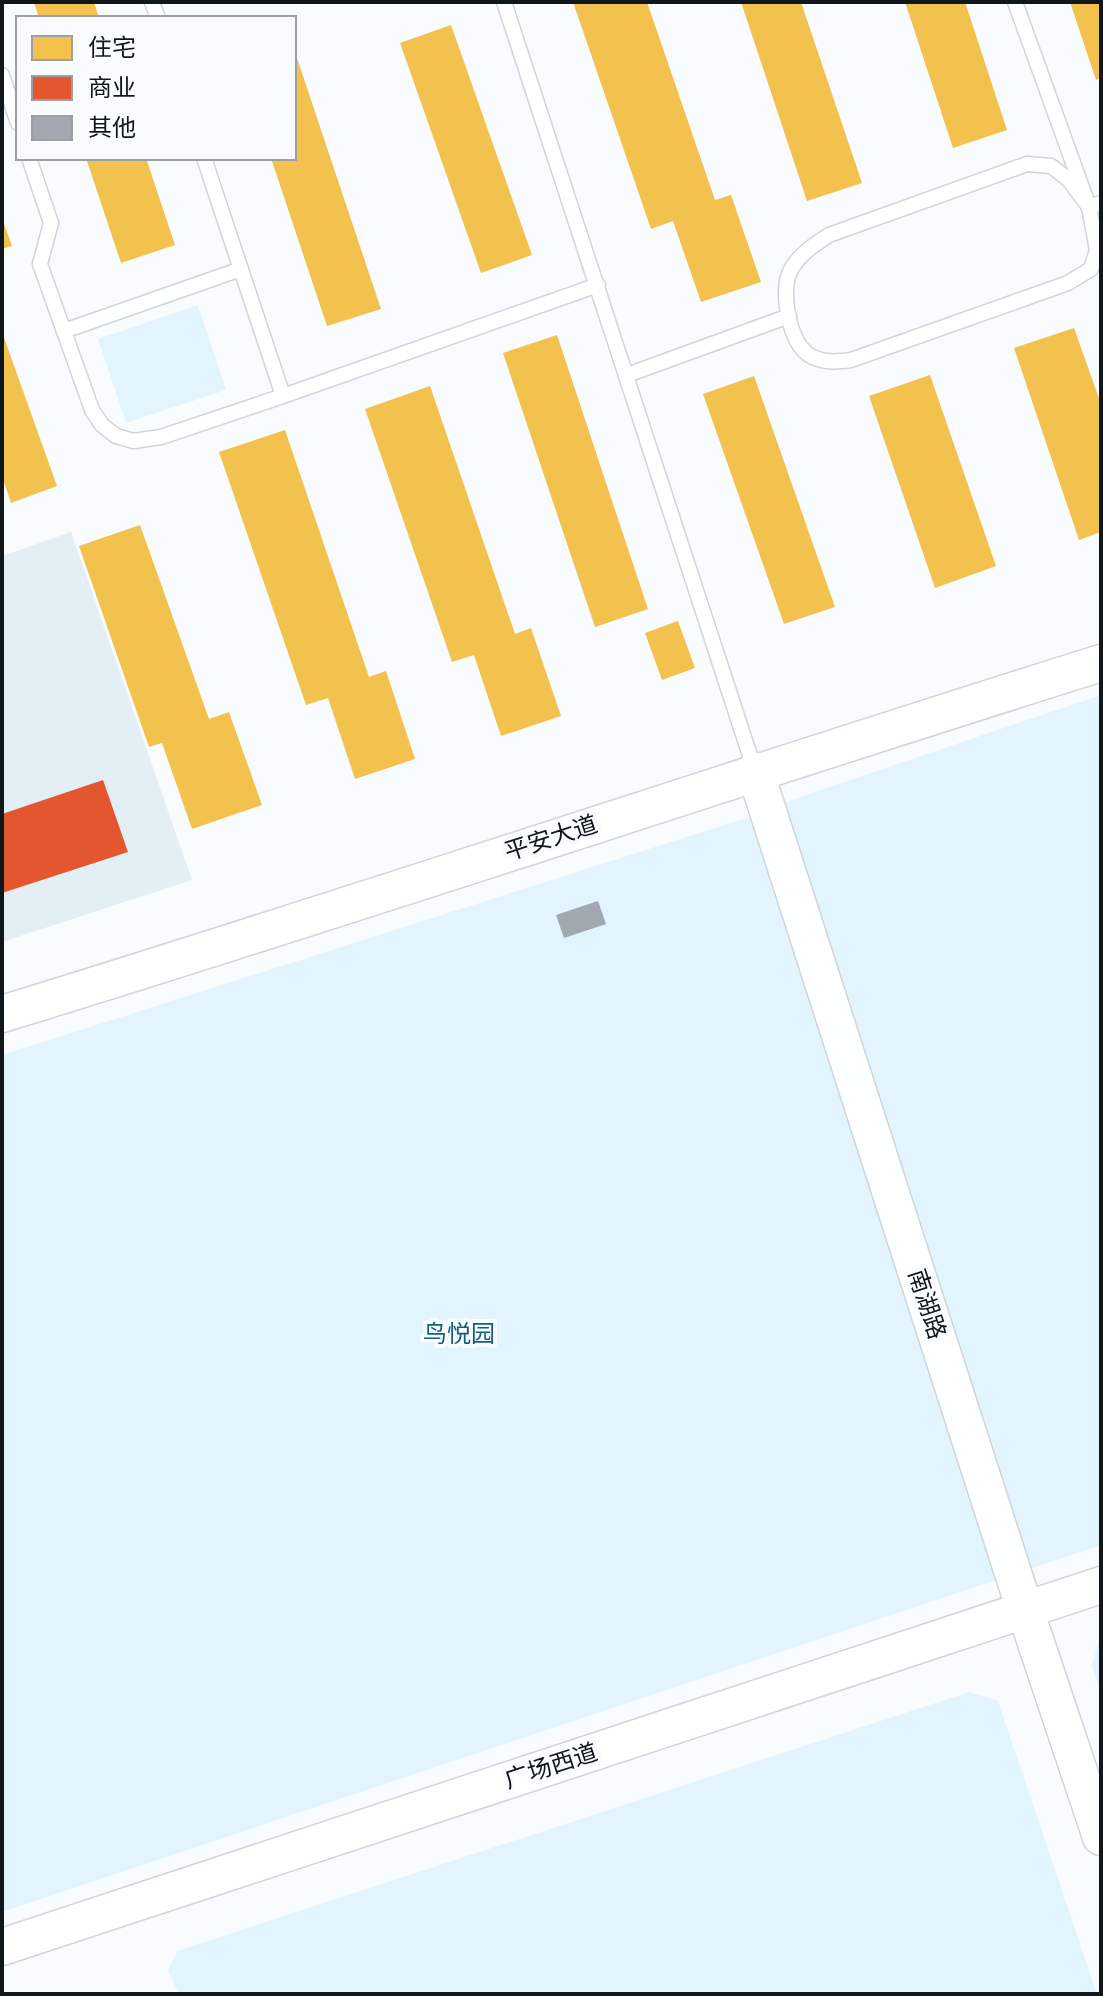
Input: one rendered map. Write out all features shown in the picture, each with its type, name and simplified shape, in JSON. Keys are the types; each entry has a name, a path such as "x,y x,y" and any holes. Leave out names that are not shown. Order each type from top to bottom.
{"street":[{"name":"平安大道","path":"2,1014 1101,663"},
{"name":"南湖路","path":"755,771 1101,1837"},
{"name":"广场西道","path":"2,1947 1101,1585"}],"lane":[{"path":"504,2 755,771"},
{"path":"1015,2 1095,205 1097,250 1091,269 1068,283 851,360 831,363 808,354 796,338 784,291 790,270 806,251 829,235 1027,164 1051,166 1095,205"},
{"path":"2,75 16,117"},
{"path":"30,160 51,223 40,264 92,410 102,425 116,436 134,441 161,437 283,396 598,285"},
{"path":"205,160 283,396"},
{"path":"64,331 241,269"},
{"path":"627,375 789,316"}],"shaded area":[{"path":"71,532 192,880 2,942 2,556"}],"green space":[{"path":"198,305 226,390 126,423 98,339"},
{"name":"鸟悦园","path":"1101,695 1101,1545 2,1912 2,1055 743,819"},
{"path":"1101,1634 1101,1694 1092,1666"},
{"path":"969,1692 998,1701 1097,1994 179,1994 168,1971 177,1951"}],"building: 住宅":[{"path":"34,2 94,2 98,16 38,16"},
{"path":"573,2 647,2 715,200 731,195 761,282 701,302 673,221 651,229"},
{"path":"741,2 801,2 862,183 807,201"},
{"path":"905,2 965,2 1007,130 953,148"},
{"path":"1070,2 1101,2 1101,78 1096,80"},
{"path":"451,25 532,255 481,273 400,43"},
{"path":"296,55 381,309 327,326 272,160 296,160"},
{"path":"87,160 147,160 175,245 121,263"},
{"path":"2,218 12,246 2,249"},
{"path":"1074,328 1101,404 1101,532 1079,540 1014,348"},
{"path":"2,332 57,486 11,503 2,476"},
{"path":"557,335 648,609 595,627 503,353"},
{"path":"930,375 996,566 935,588 869,396"},
{"path":"754,376 835,607 784,624 703,394"},
{"path":"430,386 515,634 531,628 561,716 501,736 474,655 452,662 365,409"},
{"path":"285,430 369,677 386,671 415,759 355,779 328,698 306,705 219,452"},
{"path":"140,525 209,719 229,712 262,805 192,829 162,743 149,747 79,546"},
{"path":"678,621 695,668 662,680 645,633"}],"building: 商业":[{"path":"103,780 128,852 2,893 2,814"}],"building: 其他":[{"path":"598,901 606,924 564,938 556,915"}]}
